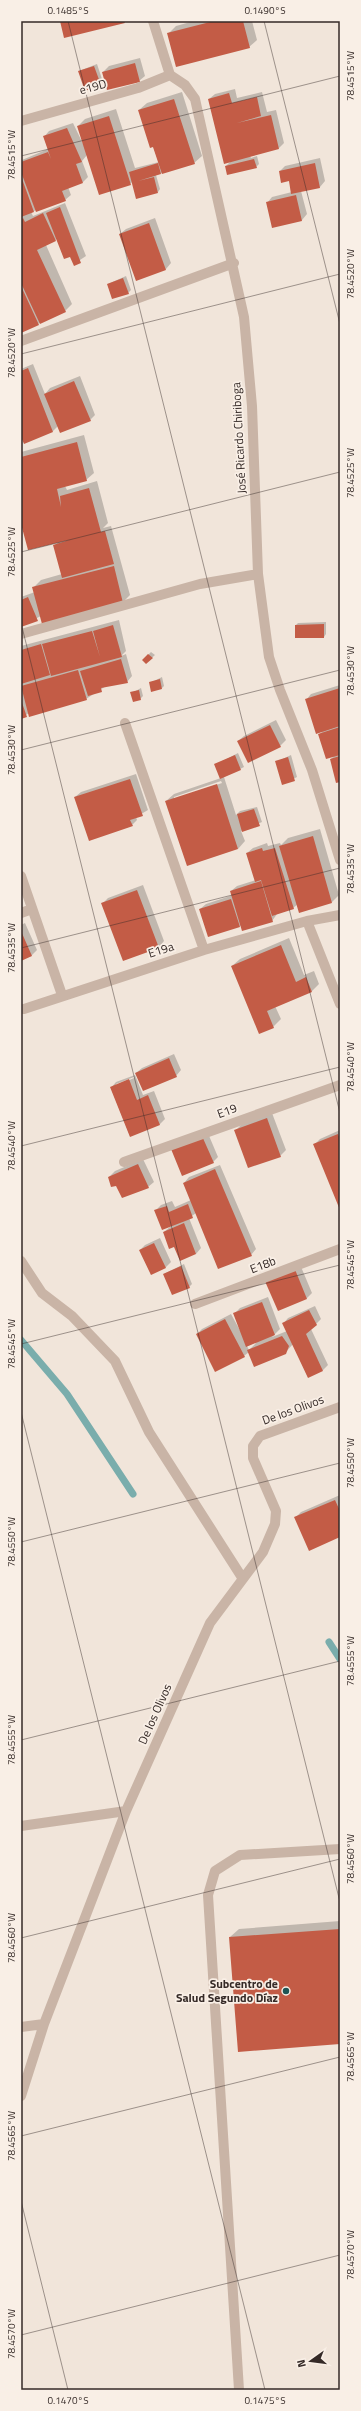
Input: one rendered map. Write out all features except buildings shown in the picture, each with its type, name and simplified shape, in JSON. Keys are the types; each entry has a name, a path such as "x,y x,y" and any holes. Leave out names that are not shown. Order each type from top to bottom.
{"street":[{"path":"153,21 170,75"},
{"name":"e19D","path":"21,122 138,88 170,75"},
{"name":"José Ricardo Chiriboga","path":"170,75 185,85 196,100 234,263 244,317 250,391 258,574 270,657 280,690 312,770 340,860"},
{"path":"21,341 234,263"},
{"path":"21,634 200,584 258,574"},
{"path":"126,723 204,950"},
{"path":"21,876 62,995"},
{"path":"21,912 32,909"},
{"path":"340,915 307,921 340,1004"},
{"name":"E19a","path":"24,1009 62,995 204,950 307,921"},
{"name":"E19","path":"124,1162 340,1085"},
{"name":"E18b","path":"195,1304 340,1250"},
{"path":"21,1261 42,1292 72,1316 115,1361 149,1432 243,1579"},
{"name":"De los Olivos","path":"21,2096 44,2024 126,1811 210,1622 263,1552 275,1524 276,1511 253,1458 252,1446 260,1436 340,1407"},
{"path":"21,1826 126,1811"},
{"path":"239,2390 208,1895 215,1871 240,1855 340,1850"},
{"path":"21,2027 44,2024"}],"waterway":[{"path":"21,1340 67,1394 133,1494"},
{"path":"329,1642 340,1659"}],"place":[{"name":"Subcentro de Salud Segundo Díaz","path":"286,1991"}]}
